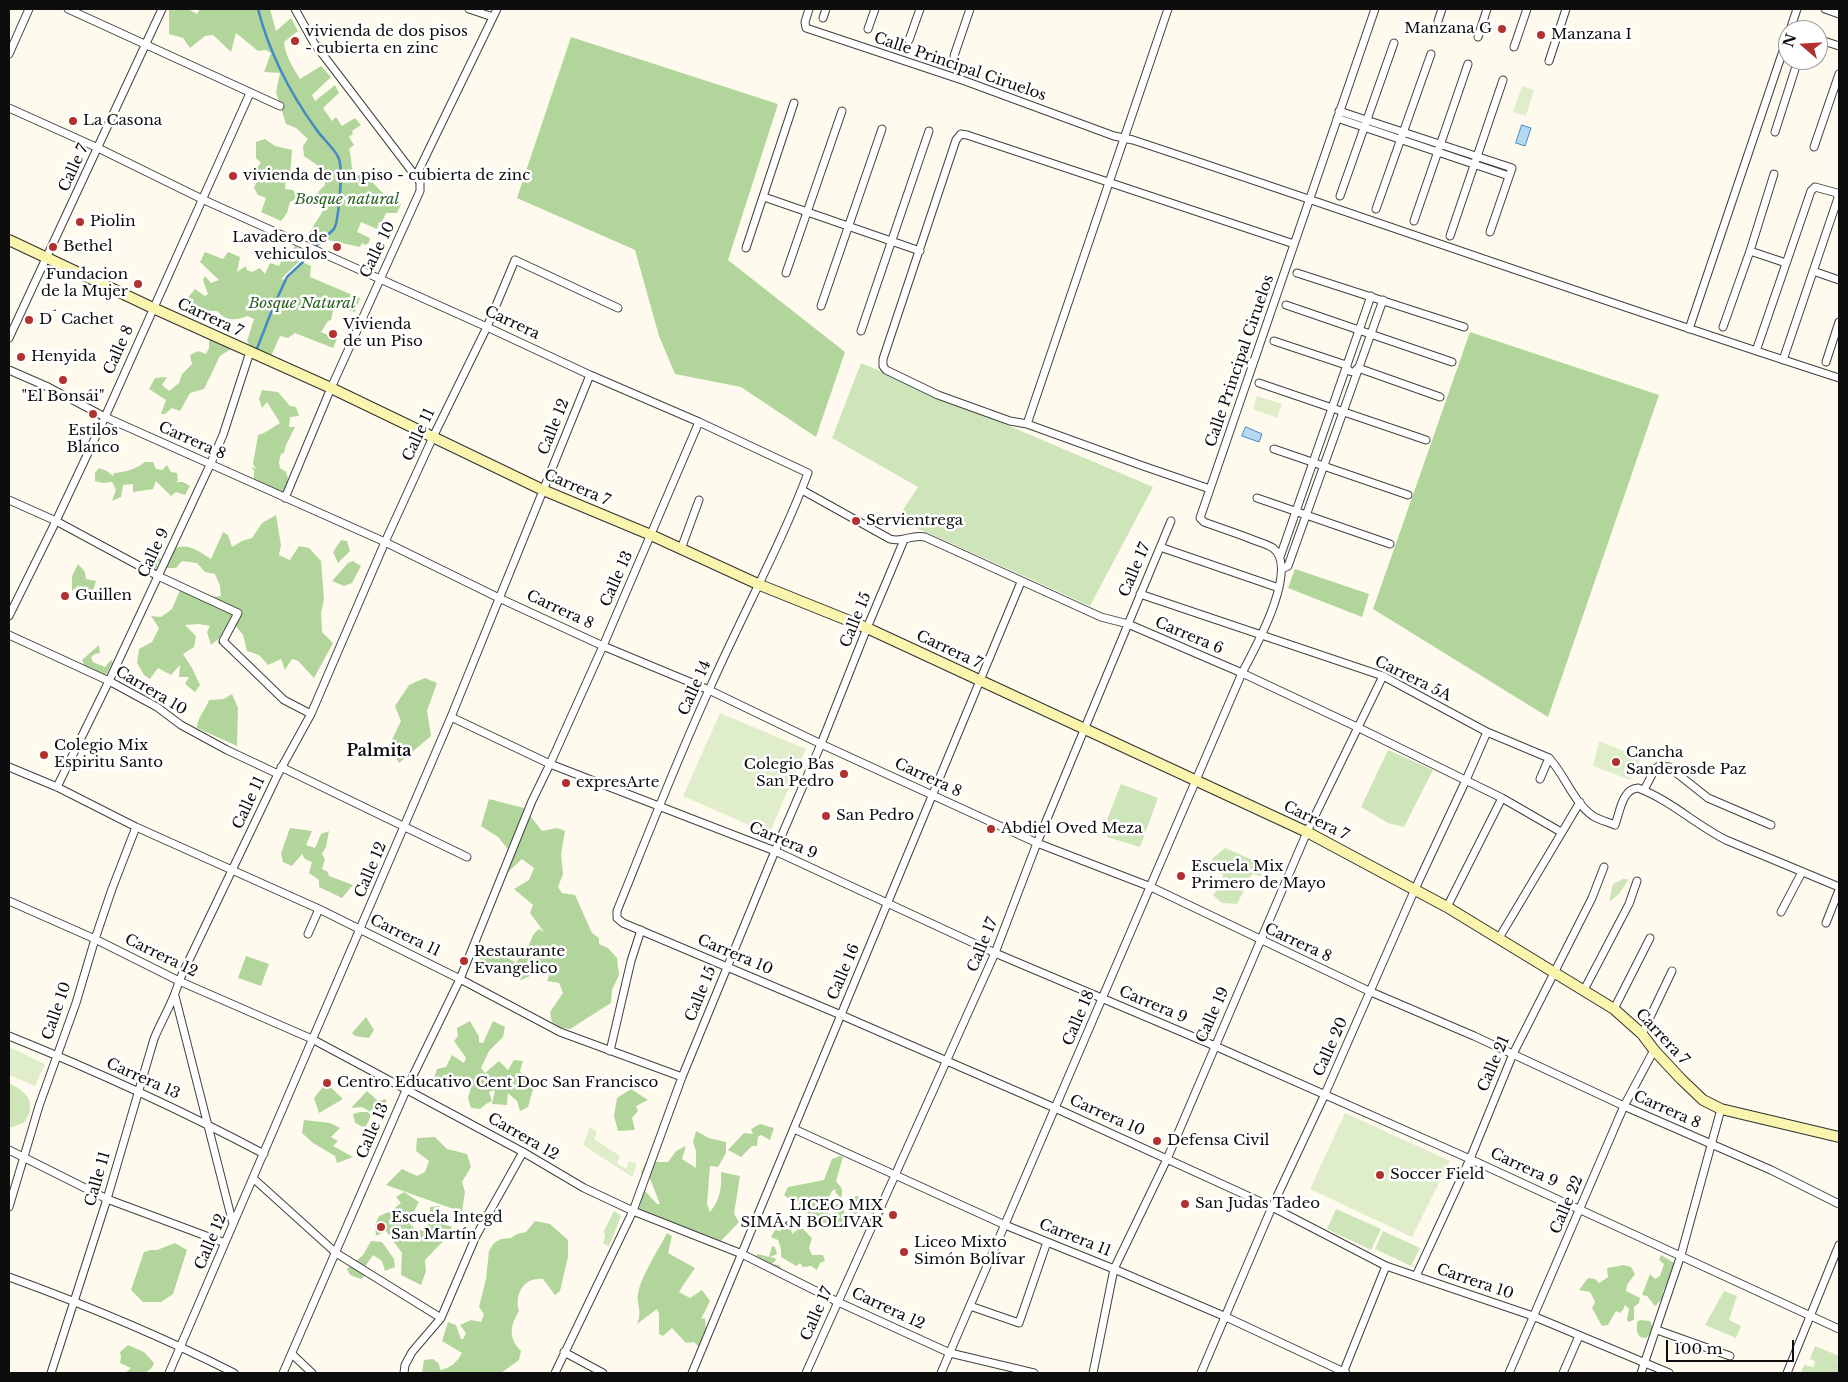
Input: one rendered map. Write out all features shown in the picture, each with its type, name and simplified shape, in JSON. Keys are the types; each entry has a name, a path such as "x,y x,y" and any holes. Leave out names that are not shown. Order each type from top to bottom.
{"street":[{"path":"9,54 29,9"},
{"path":"68,9 280,106"},
{"name":"Calle 7","path":"9,338 162,9"},
{"path":"296,9 314,43 416,176 497,9"},
{"path":"469,9 493,17"},
{"name":"Calle Principal Ciruelos","path":"809,9 805,22 806,28 965,81 1124,138"},
{"path":"823,18 826,9"},
{"path":"868,29 875,9"},
{"path":"909,40 920,9"},
{"path":"954,56 970,9"},
{"path":"1026,424 1168,9"},
{"name":"Calle Principal Ciruelos","path":"1280,557 1269,546 1204,522 1200,518 1374,9"},
{"path":"1438,21 1442,9"},
{"path":"1478,37 1487,9"},
{"path":"1514,47 1527,9"},
{"path":"1549,61 1566,9"},
{"path":"1825,9 1839,14"},
{"path":"1340,196 1394,43"},
{"path":"1376,209 1431,54"},
{"path":"1414,221 1468,64"},
{"path":"1689,329 1778,66"},
{"path":"1775,132 1795,70"},
{"path":"1814,147 1839,74"},
{"path":"1450,236 1503,80"},
{"name":"Calle 8","path":"9,616 105,418 152,308 204,200 250,93"},
{"path":"746,248 794,103"},
{"path":"9,108 98,148 204,200"},
{"path":"786,273 842,112"},
{"path":"1338,114 1476,161 1509,176 1490,232"},
{"path":"821,306 882,129"},
{"path":"861,331 929,131"},
{"path":"1210,489 938,395 886,370 883,366 883,359 956,140 961,134 1294,244"},
{"path":"1124,138 1310,198 1756,352 1839,378"},
{"path":"1723,327 1774,174"},
{"name":"Calle 10","path":"285,498 379,279 417,200 420,192 420,182 416,176"},
{"path":"1756,352 1811,191 1815,187 1833,191 1837,193 1838,198 1783,360"},
{"path":"764,197 920,251"},
{"name":"Carrera","path":"204,200 487,326 590,375 699,422 808,473"},
{"name":"Carrera 7","path":"9,240 152,308 331,388 543,490 651,535 760,585 867,628 1307,832 1447,907 1614,1009 1642,1034 1681,1079 1704,1100 1721,1109 1839,1137"},
{"path":"1750,250 1786,263"},
{"name":"Calle 11","path":"51,1373 107,1199 154,1039 175,996 179,981 279,771 312,714 385,542 487,326 515,260 618,308"},
{"path":"1813,272 1839,280"},
{"path":"1297,273 1464,326"},
{"path":"1242,673 1262,635 1279,588 1282,569 1280,557 1283,547 1371,296"},
{"path":"1282,569 1288,566 1383,300"},
{"path":"1286,305 1452,362"},
{"path":"1826,362 1839,322"},
{"path":"1274,341 1346,365 1351,372 1358,368"},
{"name":"Calle 9","path":"57,788 109,682 210,465 223,435 250,352"},
{"path":"1358,368 1440,397"},
{"name":"Carrera 8","path":"9,370 48,387 105,418 385,542 603,646 709,690 1037,843 1151,887 1371,992 1771,1170 1839,1204"},
{"name":"Calle 12","path":"169,1373 422,786 590,375"},
{"path":"1259,384 1426,440"},
{"name":"Calle 13","path":"283,1373 407,1088 460,979 532,801 603,646 699,422"},
{"path":"1274,448 1408,495"},
{"name":"Calle 14","path":"617,918 617,911 709,690 760,585 808,473"},
{"name":"Carrera 6","path":"802,490 890,539 904,540 912,535 925,537 1101,617 1128,624 1242,673 1466,780 1561,832"},
{"path":"1257,498 1390,544"},
{"path":"9,500 56,521 158,576 238,613 223,640 284,700 312,714"},
{"path":"681,549 699,500"},
{"name":"Calle 17","path":"806,1373 894,1174 996,953 1037,843 1171,520"},
{"name":"Calle 15","path":"555,1373 633,1211 682,1077 775,850 822,744 867,628 904,540"},
{"path":"1160,547 1279,588"},
{"path":"1283,547 1293,550"},
{"name":"Calle 16","path":"692,1373 1021,582"},
{"name":"Carrera 5A","path":"1140,594 1383,676 1487,732 1549,758"},
{"name":"Carrera 10","path":"9,635 157,707 196,733 467,857"},
{"name":"Calle 18","path":"942,1373 1242,673"},
{"name":"Calle 19","path":"1093,1373 1114,1269 1167,1159 1307,832 1383,676"},
{"name":"Carrera 9","path":"451,717 550,764 775,850 996,953 1215,1046 1470,1159 1839,1329"},
{"name":"Calle 20","path":"1201,1373 1272,1207 1325,1094 1415,889 1487,732"},
{"path":"1540,779 1549,758 1580,802 1595,817 1615,825 1626,792 1632,788 1644,790 1682,812 1711,833 1839,888 1826,923"},
{"path":"1644,790 1659,766 1669,767 1708,798 1771,824"},
{"name":"Carrera 11","path":"9,767 361,929 560,1032 682,1077"},
{"path":"1447,907 1502,798"},
{"path":"1499,938 1580,802"},
{"name":"Calle 10","path":"9,1207 56,1055 76,1003 95,939 136,826"},
{"name":"Calle 21","path":"1416,1276 1470,1159 1513,1054 1592,898 1604,866"},
{"path":"1781,912 1802,872"},
{"path":"1584,990 1629,904 1637,881"},
{"name":"Carrera 12","path":"9,901 95,939 179,981 312,1039 407,1088 584,1188 633,1211 742,1254 838,1302 950,1353 1034,1373"},
{"path":"308,934 319,909"},
{"name":"Carrera 10","path":"617,918 623,923 1055,1108 1272,1207 1386,1266 1533,1316 1669,1373"},
{"path":"610,1051 631,961 641,930"},
{"path":"1614,1009 1650,938"},
{"path":"1642,1034 1672,972"},
{"path":"175,996 233,1224"},
{"name":"Carrera 13","path":"9,1036 138,1091 264,1154"},
{"name":"Calle 22","path":"1509,1373 1624,1106 1654,1050"},
{"path":"1641,1373 1681,1255 1721,1109"},
{"name":"Carrera 11","path":"794,1129 1005,1225 1226,1317 1344,1373"},
{"path":"9,1150 107,1199 225,1243"},
{"path":"404,1373 405,1364 412,1352 441,1318 476,1236 523,1152"},
{"path":"254,1179 336,1253 441,1318"},
{"path":"970,1306 1018,1323 1047,1242"},
{"path":"1787,1373 1839,1245"},
{"path":"1344,1373 1386,1266"},
{"path":"9,1277 75,1301 181,1346 234,1373"},
{"path":"1657,1330 1730,1356"},
{"path":"1564,1373 1579,1336"},
{"path":"564,1352 603,1373"},
{"path":"292,1354 312,1373"}],"green space":[{"name":"Bosque natural","path":"169,9 188,9 197,14 200,9 270,9 276,31 291,18 298,31 284,42 286,52 300,79 321,66 331,77 312,95 315,101 335,85 339,93 323,108 332,121 336,117 342,126 355,118 361,125 352,131 353,134 349,137 354,145 349,149 353,175 367,178 385,195 401,204 397,213 386,213 381,224 379,222 377,229 361,222 357,232 370,238 369,243 365,245 362,243 360,247 328,240 317,244 307,236 323,211 318,192 325,185 324,170 304,156 303,146 308,139 296,128 286,124 276,92 280,73 264,72 271,53 266,50 258,51 236,33 231,52 213,35 205,36 190,48 183,38 169,34"},
{"path":"571,37 778,104 728,260 845,352 816,437 741,387 675,374 659,336 635,250 517,198"},
{"path":"1522,86 1534,90 1526,116 1513,112"},
{"name":"Bosque Natural","path":"265,139 275,146 292,150 290,176 286,180 285,189 293,190 299,197 290,202 287,213 281,221 261,212 266,198 258,195 254,188 257,181 251,175 261,163 256,158 256,142"},
{"name":"Bosque Natural","path":"295,246 308,253 281,279 286,280 304,263 311,266 310,277 360,298 355,312 334,306 331,320 328,321 321,332 337,339 333,348 295,333 288,338 280,336 271,356 251,347 247,341 254,319 247,316 239,319 227,318 217,311 205,311 185,301 195,289 205,296 208,294 203,280 205,276 211,283 219,280 200,262 205,252 223,259 228,252 240,257 237,272 246,266 247,270 252,272 260,268 265,274 270,263 279,266 284,255 288,256"},
{"path":"1470,332 1659,395 1548,717 1373,609"},
{"path":"216,337 231,349 220,356 204,389 190,393 180,411 172,408 165,414 161,414 166,400 149,389 155,378 167,377 162,385 169,391 179,383 182,374 192,364 190,355 198,351 206,354 209,348 209,338"},
{"path":"861,363 1153,487 1090,606 897,519 918,487 832,438"},
{"path":"262,390 278,392 290,406 296,407 299,416 290,417 289,427 295,427 284,453 281,454 279,462 280,468 286,472 289,482 283,496 254,482 254,471 251,467 256,469 253,464 258,435 280,423 267,402 262,408 259,399"},
{"path":"1257,396 1282,404 1277,418 1253,409"},
{"path":"145,462 153,462 156,469 162,470 167,465 171,472 177,473 178,481 175,482 183,482 190,486 185,495 176,492 171,496 156,481 153,489 133,492 133,484 123,485 121,497 112,501 116,490 112,482 103,483 95,481 95,473 99,468 113,476 114,473 131,470"},
{"path":"276,515 281,545 279,555 290,560 299,546 309,548 321,561 324,599 321,613 322,632 333,643 314,678 298,661 292,659 285,670 281,659 268,665 259,655 247,651 243,635 235,625 211,645 207,632 210,626 199,624 185,625 196,636 194,647 183,654 200,685 195,692 185,684 189,677 179,677 180,665 171,675 158,668 150,679 144,675 137,663 139,649 152,642 159,628 151,616 161,617 172,609 181,588 211,597 221,596 220,586 215,574 205,572 197,563 182,561 176,568 166,568 176,548 190,547 211,559 223,532 228,535 232,547 252,538 262,523"},
{"path":"341,540 347,541 350,551 338,563 333,552"},
{"path":"150,551 157,553 161,560 157,563 157,568 154,570 143,562 147,561"},
{"path":"353,561 361,566 352,583 344,586 332,581 348,563"},
{"path":"78,564 85,572 86,579 96,581 93,591 84,594 77,592 79,585 72,591 72,576"},
{"path":"1295,569 1369,594 1362,617 1288,588"},
{"path":"99,645 100,653 91,657 93,662 105,667 111,660 113,662 106,675 84,665 82,660"},
{"path":"425,678 437,683 427,711 431,736 399,763 389,746 401,721 395,706 409,685"},
{"path":"232,694 238,708 237,746 197,728 198,720 209,700 224,699"},
{"path":"720,713 806,749 769,834 683,796"},
{"name":"Cancha Sanderosde Paz","path":"1599,741 1641,758 1630,780 1593,766"},
{"path":"1388,750 1433,770 1404,827 1388,823 1361,807"},
{"path":"1121,784 1158,798 1140,847 1107,837 1106,822"},
{"path":"489,799 524,808 542,831 557,828 565,831 561,854 563,874 558,887 562,893 575,895 592,933 599,938 599,944 608,948 617,958 619,975 612,990 611,1003 570,1029 561,1028 552,1022 550,1012 563,993 559,983 547,981 550,973 535,965 530,976 521,980 513,967 506,975 495,974 491,967 480,965 480,954 497,952 516,963 536,931 539,929 544,932 530,913 533,905 514,889 529,880 534,868 522,859 506,874 511,853 498,837 481,826"},
{"path":"290,828 312,831 306,845 315,848 321,834 329,831 326,847 322,854 325,859 322,869 328,872 329,876 353,885 342,898 319,887 319,880 309,873 312,862 305,859 302,854 292,866 283,862 281,853"},
{"path":"1225,848 1265,865 1261,876 1252,874 1237,904 1222,903 1213,895 1222,884 1223,875 1218,871 1212,859"},
{"path":"1623,879 1628,879 1619,894 1609,902 1613,884"},
{"path":"246,956 269,964 261,986 238,978"},
{"path":"366,1017 374,1030 369,1038 355,1036 352,1033"},
{"path":"470,1021 479,1037 479,1042 483,1043 493,1021 505,1027 503,1037 489,1051 481,1068 485,1073 499,1061 508,1070 514,1060 523,1061 520,1071 533,1089 528,1107 520,1111 517,1101 508,1093 507,1105 492,1104 495,1090 489,1092 492,1101 480,1109 471,1108 468,1098 472,1084 465,1083 457,1076 451,1082 441,1085 434,1078 437,1069 446,1067 452,1055 464,1063 466,1058 454,1041 458,1036 457,1028"},
{"path":"9,1047 45,1064 35,1086 9,1075"},
{"path":"9,1083 21,1090 30,1103 30,1109 25,1122 13,1127 9,1127"},
{"path":"326,1083 343,1099 319,1113 314,1098"},
{"path":"631,1089 648,1100 636,1106 638,1111 632,1118 635,1130 618,1131 614,1116 617,1098"},
{"path":"367,1091 378,1101 386,1099 386,1108 381,1115 378,1110 371,1112 362,1107 351,1108"},
{"path":"368,1112 371,1116 365,1128 355,1123 353,1114"},
{"name":"Soccer Field","path":"1345,1113 1450,1161 1412,1237 1310,1189"},
{"path":"304,1120 330,1123 340,1128 331,1137 338,1141 333,1146 353,1157 337,1163 335,1156 313,1143 302,1133"},
{"path":"760,1124 774,1128 770,1140 761,1135 758,1137 757,1146 752,1146 741,1157 728,1150 744,1133 753,1134 751,1129"},
{"path":"590,1127 597,1132 594,1139 620,1156 617,1163 626,1169 629,1161 637,1164 632,1177 583,1145"},
{"path":"696,1131 709,1138 726,1142 726,1153 718,1167 710,1166 707,1204 710,1212 720,1193 721,1172 740,1176 734,1214 739,1222 721,1241 639,1210 644,1190 657,1204 660,1204 650,1179 641,1173 646,1162 668,1162 676,1151 686,1146 682,1159 696,1168 696,1151 693,1142"},
{"path":"435,1137 447,1149 467,1154 471,1167 462,1182 465,1192 462,1212 386,1185 402,1169 417,1176 425,1172 429,1161 416,1151 417,1138"},
{"path":"840,1156 843,1157 836,1181 841,1187 842,1195 841,1198 835,1192 836,1189 832,1191 828,1199 830,1203 824,1205 823,1212 834,1215 835,1205 838,1204 842,1207 848,1220 845,1222 821,1223 815,1228 811,1226 814,1222 805,1210 808,1205 804,1207 799,1205 800,1200 795,1202 784,1195 788,1187 824,1180 832,1159"},
{"path":"404,1192 419,1202 408,1222 415,1229 424,1231 430,1221 430,1207 440,1206 436,1222 452,1227 451,1233 425,1260 426,1271 421,1285 401,1275 402,1253 386,1231 376,1236 375,1225 379,1216 391,1211 401,1203 396,1197"},
{"path":"856,1196 861,1197 863,1205 855,1215 850,1211 850,1206 851,1201"},
{"path":"877,1200 886,1207 878,1228 874,1227 876,1216 866,1212 866,1207"},
{"name":"Soccer Field","path":"1336,1209 1381,1229 1371,1250 1327,1229"},
{"path":"614,1211 621,1216 609,1246 603,1243 604,1231"},
{"path":"535,1221 550,1224 568,1240 568,1257 560,1291 555,1295 543,1279 531,1281 519,1293 519,1311 512,1327 512,1337 521,1351 519,1360 501,1373 422,1373 424,1360 433,1359 439,1364 440,1370 450,1366 458,1359 462,1353 442,1341 448,1322 456,1325 461,1339 463,1339 466,1333 460,1325 471,1320 481,1322 484,1314 479,1307 486,1279 489,1251 494,1243 501,1239 511,1238 526,1232"},
{"path":"785,1226 791,1230 792,1234 801,1227 812,1238 809,1248 812,1255 823,1255 825,1261 820,1263 817,1270 811,1266 803,1267 800,1263 796,1266 781,1257 778,1240 771,1237 775,1230 781,1231 780,1228"},
{"path":"1383,1231 1420,1248 1411,1266 1375,1249"},
{"path":"667,1233 672,1236 668,1253 695,1268 679,1292 690,1298 702,1290 710,1301 701,1319 705,1318 706,1331 702,1336 706,1341 700,1348 694,1342 686,1343 672,1328 663,1336 659,1334 659,1314 657,1309 637,1324 639,1319 638,1293 640,1286"},
{"path":"371,1241 382,1242 394,1259 395,1267 385,1271 382,1261 373,1255 364,1268 366,1275 361,1279 350,1275 347,1269 363,1255"},
{"path":"175,1243 187,1250 173,1294 161,1302 143,1302 131,1290 144,1252 157,1250"},
{"path":"772,1246 775,1247 777,1254 770,1257 776,1260 772,1264 779,1265 782,1270 777,1275 771,1272 770,1265 753,1258 758,1254 769,1257"},
{"path":"1661,1255 1676,1264 1663,1292 1662,1299 1655,1306 1647,1296 1642,1295 1650,1274 1655,1279 1660,1276 1664,1264 1659,1260"},
{"path":"1624,1265 1631,1267 1635,1274 1627,1285 1626,1291 1640,1298 1639,1303 1634,1307 1634,1320 1628,1322 1629,1309 1625,1305 1620,1313 1616,1311 1608,1325 1602,1326 1592,1308 1595,1302 1590,1292 1579,1290 1588,1278 1595,1279 1599,1283 1608,1277 1607,1268"},
{"path":"1724,1291 1737,1296 1729,1320 1741,1326 1736,1338 1705,1325"},
{"path":"1640,1320 1650,1321 1654,1330 1646,1338 1640,1337 1637,1332 1637,1322"},
{"path":"128,1345 144,1352 154,1363 149,1370 142,1373 125,1373 131,1368 120,1363 120,1352"},
{"path":"1815,1346 1839,1356 1837,1362 1839,1363 1839,1373 1801,1373 1804,1365 1814,1367 1815,1361 1810,1359"}],"water":[{"path":"1522,125 1531,128 1525,146 1516,143"},
{"path":"1246,427 1262,434 1259,442 1242,436"}],"waterway":[{"path":"258,9 268,41 289,87 306,115 339,159 341,182 336,224 334,229 316,246"},
{"path":"256,351 287,277 303,262"}],"place":[{"name":"Manzana G","path":"1502,29"},
{"name":"Manzana I","path":"1541,35"},
{"name":"vivienda de dos pisos - cubierta en zinc","path":"295,41"},
{"name":"La Casona","path":"73,121"},
{"name":"vivienda de un piso - cubierta de zinc","path":"233,176"},
{"name":"Piolin","path":"80,222"},
{"name":"Bethel","path":"53,247"},
{"name":"Lavadero de vehiculos","path":"337,247"},
{"name":"Fundacion de la Mujer","path":"138,284"},
{"name":"D´ Cachet","path":"29,320"},
{"name":"Vivienda de un Piso","path":"333,334"},
{"name":"Henyida","path":"21,357"},
{"name":"\"El Bonsái\"","path":"63,380"},
{"name":"Estilos Blanco","path":"93,414"},
{"name":"Servientrega","path":"856,521"},
{"name":"Guillen","path":"65,596"},
{"name":"Colegio Mix Espiritu Santo","path":"44,755"},
{"name":"Cancha Sanderosde Paz","path":"1616,762"},
{"name":"Colegio Bas San Pedro","path":"844,774"},
{"name":"expresArte","path":"566,783"},
{"name":"San Pedro","path":"826,816"},
{"name":"Abdiel Oved Meza","path":"991,829"},
{"name":"Escuela Mix Primero de Mayo","path":"1181,876"},
{"name":"Restaurante Evangelico","path":"464,961"},
{"name":"Centro Educativo Cent Doc San Francisco","path":"327,1083"},
{"name":"Defensa Civil","path":"1157,1141"},
{"name":"Soccer Field","path":"1380,1175"},
{"name":"San Judas Tadeo","path":"1185,1204"},
{"name":"LICEO MIX SIMÃ‹N BOLIVAR","path":"893,1215"},
{"name":"Escuela Integd San Martín","path":"381,1227"},
{"name":"Liceo Mixto Simón Bolívar","path":"904,1252"}],"district":[{"name":"Palmita","path":"379,751"}]}
